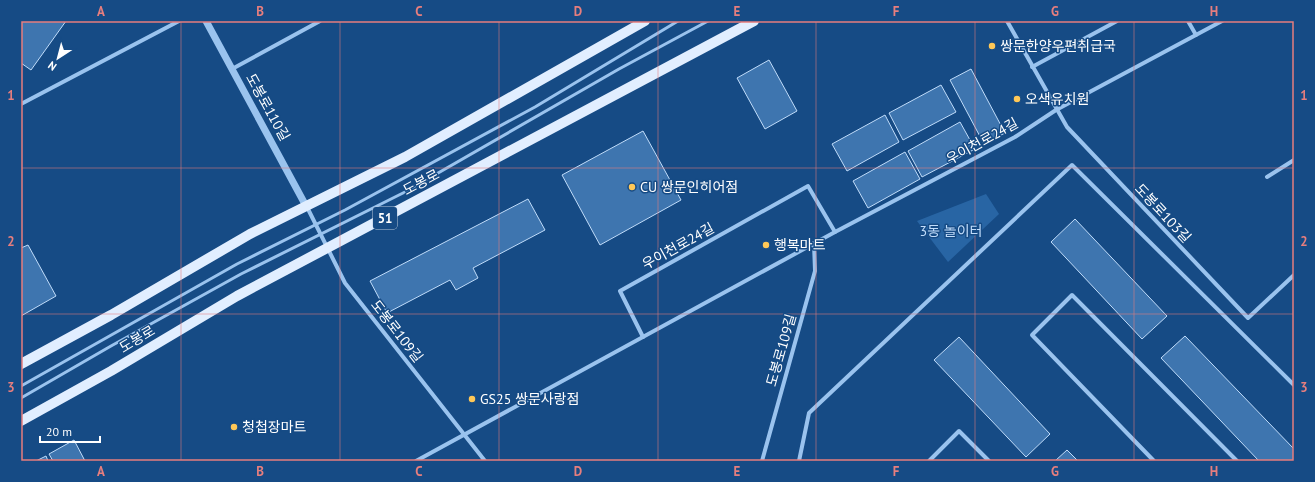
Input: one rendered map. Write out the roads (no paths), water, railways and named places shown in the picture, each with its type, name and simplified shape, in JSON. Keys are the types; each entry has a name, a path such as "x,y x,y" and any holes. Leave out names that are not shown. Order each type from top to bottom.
{"main road":[{"path":"21,364 111,315 250,234 405,157 645,21"},
{"name":"도봉로","path":"21,421 111,371 237,296 328,249 631,85 754,21"}],"street":[{"path":"21,104 179,21"},
{"name":"도봉로110길","path":"206,21 306,206"},
{"path":"232,69 320,21"},
{"name":"도봉로103길","path":"1006,21 1067,127 1248,318 1294,275"},
{"path":"1032,67 1117,21"},
{"path":"1188,21 1196,35"},
{"name":"우이천로24길","path":"416,461 835,232 1015,137 1056,110 1222,21"},
{"path":"1267,177 1294,160"},
{"path":"798,461 809,413 1072,165 1294,385"},
{"name":"우이천로24길","path":"644,337 620,291 808,186 835,232"},
{"name":"도봉로109길","path":"306,206 345,283 485,461"},
{"name":"도봉로109길","path":"762,461 815,271 814,244"},
{"path":"1154,461 1032,335 1072,295 1237,461"},
{"path":"929,461 959,431 988,461"}],"lane":[{"path":"21,386 238,264 316,225 535,107 678,21"},
{"path":"21,398 241,274 405,192 708,21"}],"place":[{"name":"쌍문한양우편취급국","path":"992,46"},
{"name":"오색유치원","path":"1017,99"},
{"name":"CU 쌍문인히어점","path":"632,187"},
{"name":"행복마트","path":"766,245"},
{"name":"GS25 쌍문사랑점","path":"472,399"},
{"name":"청첩장마트","path":"234,427"}],"park label":[{"name":"3동 놀이터","path":"951,231"}]}
